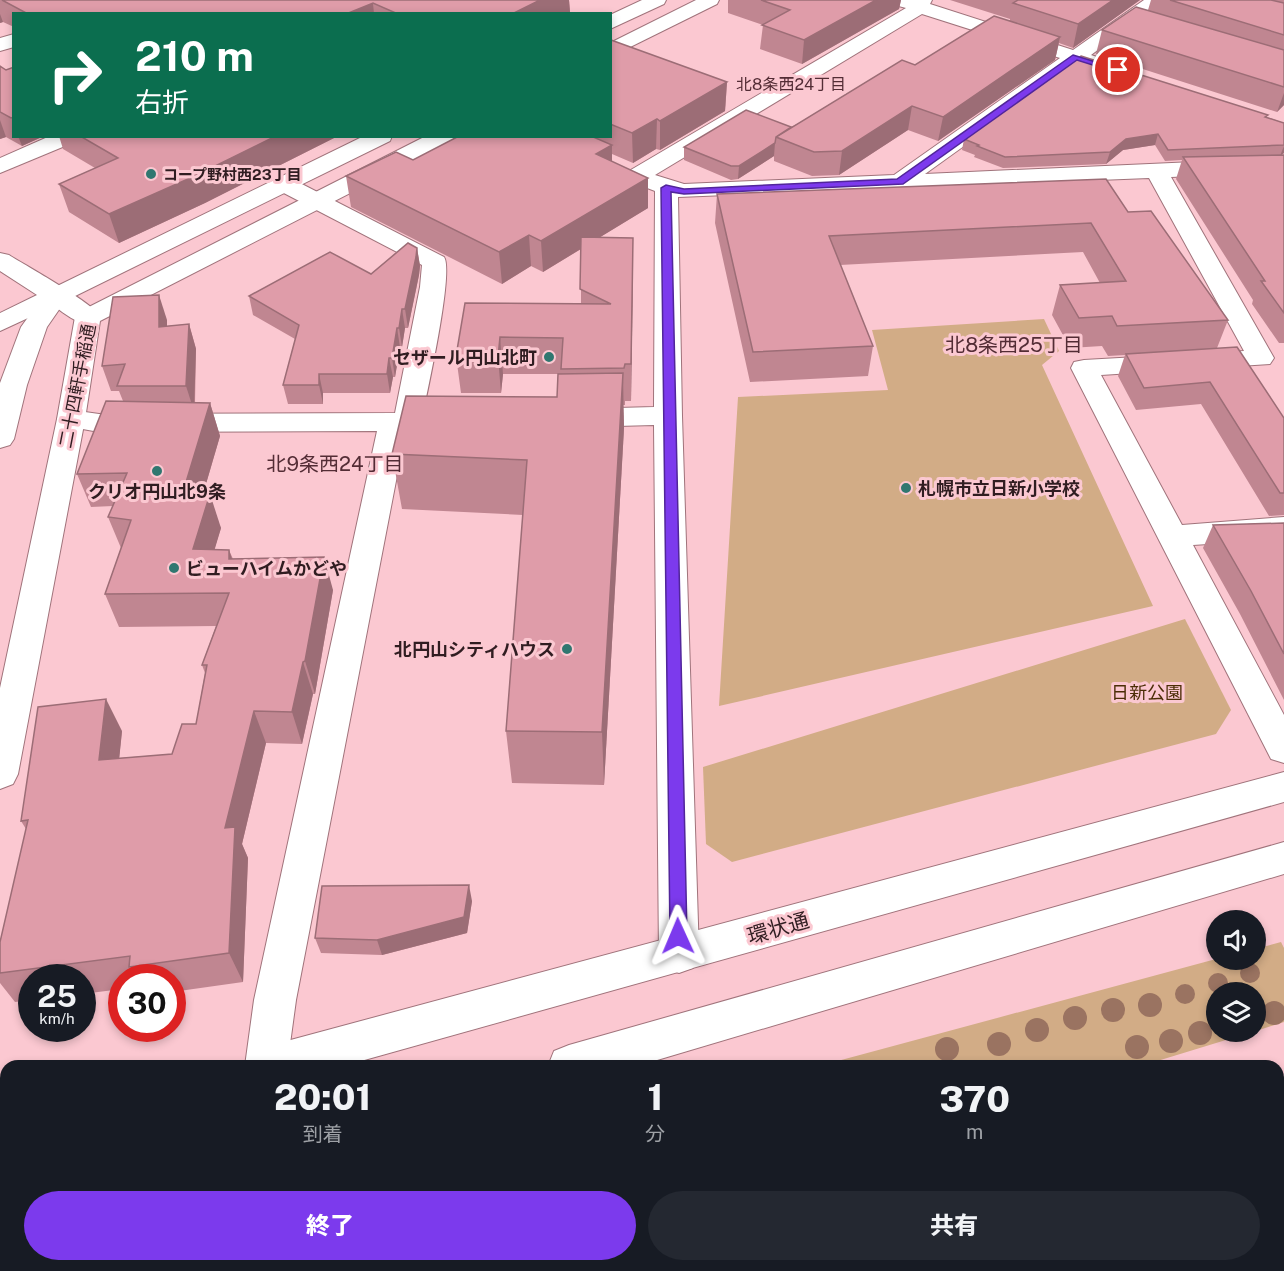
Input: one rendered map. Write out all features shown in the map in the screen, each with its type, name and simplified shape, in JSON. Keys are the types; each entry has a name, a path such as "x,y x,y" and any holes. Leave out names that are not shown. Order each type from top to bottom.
{"street":[{"path":"612,22 657,0"},
{"path":"612,50 710,0"},
{"path":"898,0 921,3 1142,78"},
{"path":"899,182 1076,57 1136,24 1156,0"},
{"path":"921,3 627,171 666,188 684,191 1284,165"},
{"path":"0,166 64,138"},
{"path":"0,323 378,138"},
{"name":"二十四軒手稲通","path":"0,774 71,419 88,317 440,138"},
{"path":"1156,171 1272,357 1084,368 1284,749"},
{"path":"267,1060 277,988 400,421 433,287 435,262 286,185"},
{"path":"666,188 668,416 679,955"},
{"path":"0,260 88,317"},
{"path":"0,439 14,385 34,327 56,296"},
{"path":"557,418 668,416"},
{"path":"71,419 99,423 442,419"},
{"path":"1171,536 1284,528"},
{"name":"環状通","path":"294,1060 1284,787"},
{"path":"590,1060 1284,858"}],"green space":[{"path":"1044,319 1059,351 1042,365 1153,606 719,706 738,397 888,390 872,330"},
{"name":"日新公園","path":"1185,619 1231,710 1216,734 732,862 706,844 703,767"},
{"path":"1281,942 1284,948 1284,1022 1266,1028 1266,982 1206,982 1206,1042 1219,1042 1161,1060 841,1060 1206,962 1206,970 1266,970 1266,946"}],"building":[{"path":"2,0 540,0 516,12 393,12 373,3 351,12 24,12"},
{"path":"761,0 876,0 804,40 762,25 790,10"},
{"path":"1018,0 1113,0 1078,24 1013,3"},
{"path":"1170,0 1271,0 1284,3 1284,35"},
{"path":"1136,7 1284,50 1284,87 1102,30"},
{"path":"994,16 1060,37 943,117 912,106 842,151 814,152 776,137 902,60 915,65"},
{"path":"612,40 727,82 660,121 657,119 632,133 612,125"},
{"path":"1081,56 1268,115 1265,117 1284,123 1284,145 1168,150 1158,134 1126,139 1110,152 1005,157 964,139"},
{"path":"0,66 6,70 12,68 12,118 0,112"},
{"path":"746,110 791,127 776,137 775,143 739,166 731,166 684,147"},
{"path":"83,138 272,138 197,175 109,214 59,184 118,158"},
{"path":"455,138 596,138 612,145 596,154 648,178 541,241 529,235 499,252 346,176 396,152 413,160"},
{"path":"1284,155 1284,313 1261,281 1265,281 1183,157"},
{"path":"1106,179 1128,212 1151,211 1228,320 1117,326 1112,316 1079,318 1060,285 1126,281 1091,223 829,236 873,346 753,352 717,194"},
{"path":"581,237 633,238 631,364 625,364 624,368 561,369 563,338 500,337 498,357 456,356 465,303 611,304 580,289"},
{"path":"408,243 417,248 416,257 405,309 402,309 399,328 397,328 392,358 389,358 387,374 319,374 319,385 283,385 299,325 249,296 330,252 371,274"},
{"path":"159,295 159,327 189,324 186,386 117,386 125,364 102,366 113,297"},
{"path":"1237,347 1284,418 1284,493 1280,493 1210,382 1144,388 1126,354"},
{"name":"北円山シティハウス","path":"623,373 602,732 506,731 527,460 392,454 406,396 557,397 558,374"},
{"path":"106,401 210,403 183,492 210,494 193,549 229,550 229,559 324,557 305,661 292,712 254,711 225,828 235,827 229,953 150,964 129,964 130,956 69,964 18,964 18,971 0,973 0,942 28,820 21,821 38,707 106,699 99,760 172,754 182,724 196,724 207,665 202,665 229,593 105,594 131,520 108,517 127,473 77,474"},
{"path":"1284,523 1284,654 1213,525"},
{"path":"469,885 464,917 377,940 315,938 322,886"}],"place":[{"name":"コープ野村西23丁目","path":"151,174"},
{"name":"セザール円山北町","path":"549,357"},
{"name":"クリオ円山北9条","path":"157,471"},
{"name":"札幌市立日新小学校","path":"906,488"},
{"name":"ビューハイムかどや","path":"174,568"},
{"name":"北円山シティハウス","path":"567,649"}],"district":[{"name":"北8条西24丁目","path":"791,84"},
{"name":"北8条西25丁目","path":"1014,345"},
{"name":"北9条西24丁目","path":"335,464"}],"route":[{"path":"678,936 666,188 684,191 899,182 1076,57 1118,70"}]}
